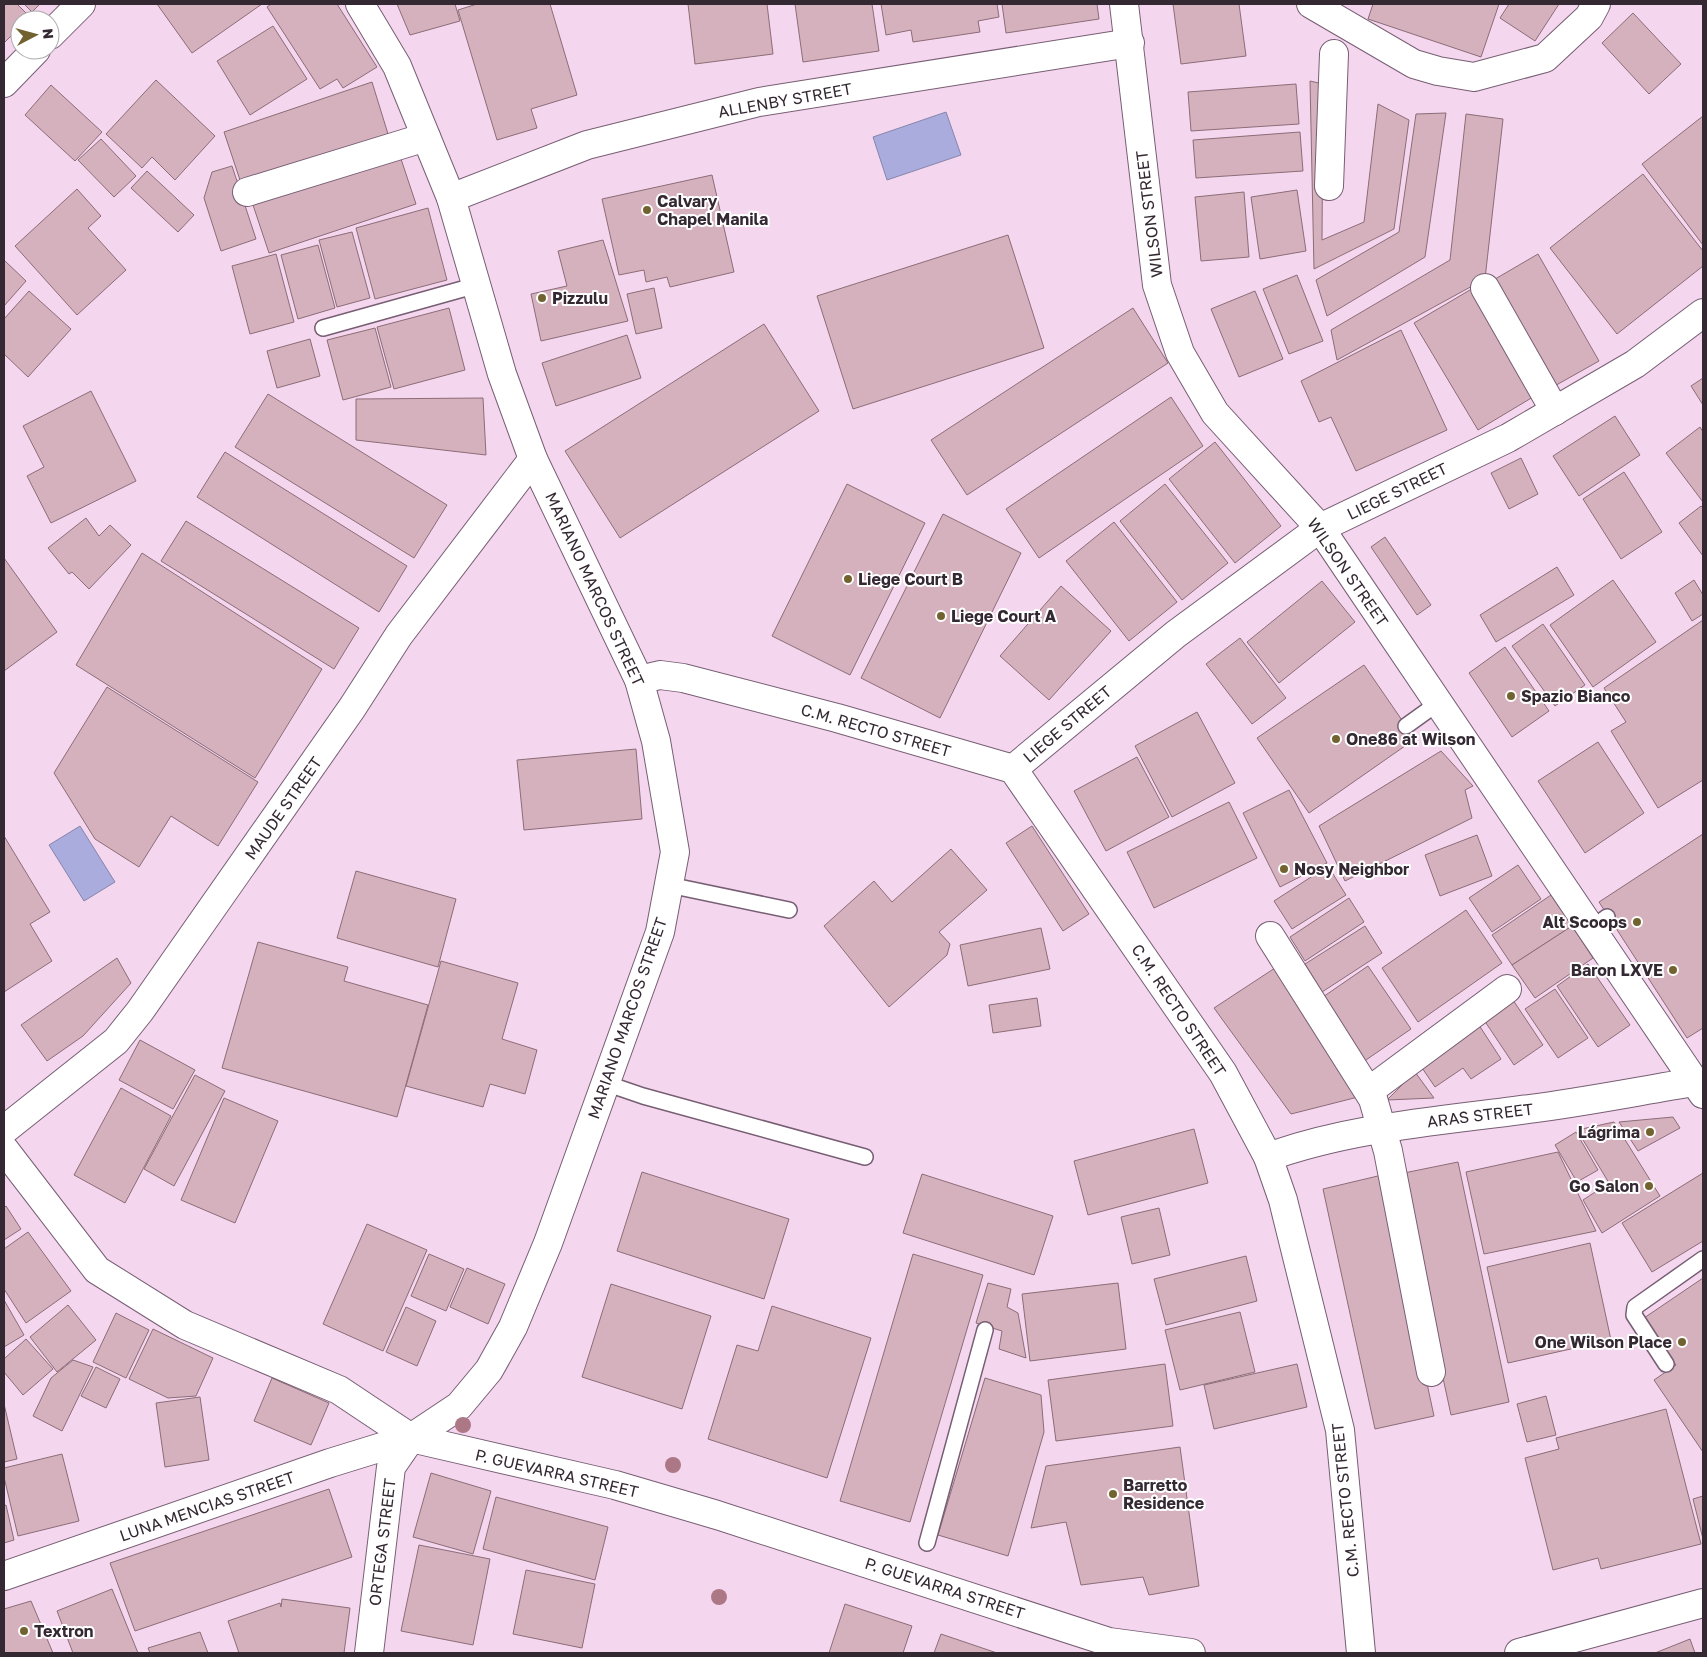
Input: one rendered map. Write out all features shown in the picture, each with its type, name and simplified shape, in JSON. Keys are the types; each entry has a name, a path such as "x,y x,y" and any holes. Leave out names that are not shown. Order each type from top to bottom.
{"street":[{"path":"60,25 81,4"},
{"name":"MARIANO MARCOS STREET","path":"360,4 397,66 451,198 502,374 533,459 639,680 656,741 675,852 660,932 548,1243 513,1327 489,1370 458,1406 411,1438"},
{"name":"WILSON STREET","path":"1124,4 1157,284 1180,353 1216,413 1320,528 1438,703 1599,923 1670,1029 1699,1088"},
{"path":"1311,4 1414,64 1438,71 1474,77 1545,58 1589,17 1596,4"},
{"name":"ALLENBY STREET","path":"451,198 587,145 759,102 1130,43"},
{"path":"1329,186 1334,54"},
{"path":"4,82 26,60"},
{"path":"247,192 426,137"},
{"path":"1485,288 1555,411"},
{"name":"LIEGE STREET","path":"1013,769 1176,634 1320,528 1508,438 1635,364 1703,313"},
{"name":"MAUDE STREET","path":"4,1130 116,1041 140,1011 352,708 398,636 533,459"},
{"name":"C.M. RECTO STREET","path":"639,680 660,675 683,678 837,718 1013,769 1223,1073 1268,1156 1283,1200 1340,1430 1361,1653"},
{"path":"1270,936 1369,1091 1383,1128 1431,1372"},
{"path":"1369,1091 1507,989"},
{"name":"ARAS STREET","path":"1268,1156 1301,1145 1383,1128 1699,1088"},
{"name":"P. GUEVARRA STREET","path":"4,1149 97,1270 185,1325 339,1390 411,1438 615,1485 717,1515 1109,1642 1191,1653"},
{"name":"LUNA MENCIAS STREET","path":"4,1576 330,1463 411,1438"},
{"name":"ORTEGA STREET","path":"369,1653 391,1467 411,1438"},
{"path":"1518,1653 1703,1603"}],"lane":[{"path":"323,328 477,285"},
{"path":"1406,726 1438,703"},
{"path":"668,885 789,910"},
{"path":"606,1083 643,1096 866,1157"},
{"path":"1666,1364 1634,1315 1635,1307 1703,1259"},
{"path":"927,1544 986,1330"}],"water":[{"path":"946,112 961,155 887,180 873,137"},
{"path":"80,826 115,882 84,901 49,845"}],"building":[{"path":"4,4 17,4 23,10 10,10 10,37 4,43"},
{"path":"24,4 40,4 34,10 30,10"},
{"path":"157,4 262,4 192,53"},
{"path":"271,4 337,4 377,67 343,88 337,79 320,89 267,7"},
{"path":"397,4 455,4 460,21 410,35"},
{"path":"477,4 550,4 577,95 531,109 537,128 497,140 458,10"},
{"path":"688,4 767,4 773,54 695,64"},
{"path":"795,4 872,4 879,51 803,62"},
{"path":"881,4 997,4 999,17 978,21 980,32 913,42 911,30 886,35"},
{"path":"1002,4 1097,4 1099,19 1006,33"},
{"path":"1173,4 1239,4 1246,56 1181,64"},
{"path":"1373,4 1499,4 1481,57 1368,19"},
{"path":"1509,4 1559,4 1535,41 1500,18"},
{"path":"1633,13 1681,64 1649,94 1602,43"},
{"path":"273,26 307,79 250,115 217,61"},
{"path":"156,80 215,136 175,180 152,157 142,168 106,134"},
{"path":"1310,81 1323,84 1322,240 1364,222 1378,104 1409,120 1394,229 1314,269"},
{"path":"372,82 388,134 241,183 224,132"},
{"path":"1296,84 1299,124 1191,131 1188,92"},
{"path":"51,85 102,132 75,161 25,115"},
{"path":"1446,113 1425,257 1327,316 1316,280 1399,232 1416,114"},
{"path":"1466,114 1503,119 1485,279 1337,360 1331,330 1450,260"},
{"path":"1703,116 1703,245 1642,164"},
{"path":"1300,132 1303,171 1196,178 1193,140"},
{"path":"101,139 136,176 114,197 78,160"},
{"path":"399,153 416,204 269,253 252,202"},
{"path":"232,166 256,239 221,251 204,198 212,172"},
{"path":"147,171 194,215 178,232 131,188"},
{"path":"1643,174 1703,251 1703,266 1617,334 1550,248"},
{"path":"712,175 734,272 670,287 667,277 646,282 644,270 619,275 602,199"},
{"path":"77,189 101,216 88,228 126,270 77,315 15,246"},
{"path":"1297,190 1306,251 1260,259 1251,197"},
{"path":"1244,192 1249,257 1201,261 1195,197"},
{"path":"428,208 447,280 375,299 356,228"},
{"path":"352,232 370,298 337,307 319,240"},
{"path":"1008,235 1044,348 853,409 817,296"},
{"path":"603,240 628,321 541,341 531,294 567,286 558,251"},
{"path":"318,245 335,308 298,319 281,255"},
{"path":"276,254 294,322 250,334 232,266"},
{"path":"1538,254 1599,361 1551,388 1490,282"},
{"path":"4,260 26,281 4,306"},
{"path":"1297,275 1323,341 1289,354 1263,289"},
{"path":"1475,287 1538,394 1478,430 1414,323"},
{"path":"654,288 662,328 636,334 627,294"},
{"path":"29,291 71,329 28,377 4,354 4,319"},
{"path":"1255,291 1283,359 1239,377 1211,309"},
{"path":"449,308 465,370 394,389 377,327"},
{"path":"1133,308 1168,363 967,495 931,440"},
{"path":"764,324 819,411 620,538 565,451"},
{"path":"375,328 391,387 343,400 327,340"},
{"path":"1401,330 1447,430 1356,471 1331,417 1319,422 1301,381"},
{"path":"627,335 641,378 556,406 542,363"},
{"path":"310,339 320,376 277,388 267,351"},
{"path":"1703,378 1703,405 1691,386"},
{"path":"91,391 136,481 51,523 27,476 44,467 23,426"},
{"path":"268,394 447,505 414,558 235,447"},
{"path":"1171,397 1203,446 1039,558 1006,509"},
{"path":"483,398 486,455 356,440 356,399"},
{"path":"1615,416 1640,455 1579,496 1553,456"},
{"path":"1700,427 1703,432 1703,502 1666,453"},
{"path":"1215,442 1281,526 1235,563 1169,479"},
{"path":"225,452 407,566 379,612 197,497"},
{"path":"1521,458 1538,494 1509,509 1491,473"},
{"path":"1624,472 1662,532 1621,559 1583,499"},
{"name":"Liege Court B","path":"847,484 925,523 850,675 772,636"},
{"path":"1165,484 1228,563 1182,600 1120,521"},
{"path":"1701,506 1703,508 1703,556 1679,523"},
{"name":"Liege Court A","path":"943,514 1021,553 940,718 861,678"},
{"path":"86,518 99,536 110,525 131,545 89,589 72,572 69,574 48,548"},
{"path":"186,521 359,628 334,669 161,561"},
{"path":"1114,522 1177,602 1129,641 1066,561"},
{"path":"1385,537 1431,605 1417,615 1371,547"},
{"path":"142,553 322,669 255,778 76,665"},
{"path":"4,558 57,632 4,671"},
{"path":"1557,567 1574,595 1496,642 1480,615"},
{"path":"1613,580 1656,642 1593,687 1550,625"},
{"path":"1694,580 1703,595 1703,614 1692,621 1675,593"},
{"path":"1322,581 1355,622 1279,683 1247,642"},
{"path":"1061,586 1111,631 1049,700 1000,656"},
{"path":"1703,620 1703,780 1658,808 1611,731 1626,722 1604,688"},
{"path":"1543,624 1585,685 1555,706 1512,646"},
{"path":"1240,638 1286,698 1252,724 1206,664"},
{"path":"1505,647 1549,711 1512,737 1469,673"},
{"name":"One86 at Wilson","path":"1364,665 1415,739 1309,813 1257,738"},
{"path":"107,687 258,782 218,846 171,816 139,867 95,839 54,773"},
{"path":"1197,712 1235,783 1172,817 1135,746"},
{"path":"1598,742 1644,813 1585,853 1538,781"},
{"path":"636,749 642,819 524,830 517,760"},
{"path":"1441,751 1473,786 1465,790 1472,818 1345,881 1319,826"},
{"path":"1137,757 1169,817 1106,851 1074,791"},
{"path":"1289,790 1327,863 1280,887 1243,813"},
{"path":"1229,802 1257,858 1154,908 1127,852"},
{"path":"1032,826 1089,914 1063,931 1006,843"},
{"name":"Baron LXVE","path":"1703,834 1703,1028 1687,1038 1599,902"},
{"path":"1477,835 1492,876 1440,896 1425,855"},
{"path":"4,836 50,912 30,924 52,961 4,992"},
{"path":"951,849 987,890 939,932 950,944 947,955 889,1007 824,926 874,881 892,902"},
{"path":"1518,865 1541,899 1492,932 1469,898"},
{"path":"1328,866 1346,895 1292,929 1274,901"},
{"path":"356,871 456,899 438,967 337,938"},
{"path":"1551,895 1572,926 1512,965 1492,935"},
{"path":"1349,898 1364,922 1305,961 1290,937"},
{"path":"1466,910 1502,963 1418,1022 1382,968"},
{"path":"1365,926 1382,953 1322,992 1305,964"},
{"path":"1572,926 1593,958 1535,998 1512,965"},
{"path":"1041,928 1050,969 968,986 960,945"},
{"path":"258,942 348,967 344,981 428,1005 397,1117 222,1068"},
{"path":"117,958 131,983 83,1036 47,1061 21,1025"},
{"path":"441,961 518,983 502,1039 537,1050 525,1094 490,1084 483,1107 406,1086"},
{"path":"1588,964 1630,1025 1598,1047 1557,986"},
{"path":"1278,966 1362,1096 1291,1114 1214,1008"},
{"path":"1368,966 1411,1029 1363,1062 1320,999"},
{"path":"1555,989 1588,1038 1558,1058 1525,1009"},
{"path":"1509,994 1543,1045 1514,1065 1480,1014"},
{"path":"1037,998 1041,1026 993,1033 989,1005"},
{"path":"1475,1019 1501,1059 1471,1079 1463,1068 1435,1087 1416,1059"},
{"path":"140,1040 195,1070 173,1109 119,1080"},
{"path":"1415,1072 1434,1098 1387,1100"},
{"path":"195,1075 225,1091 174,1186 144,1169"},
{"path":"121,1088 171,1116 125,1203 74,1175"},
{"path":"224,1098 278,1121 235,1223 181,1200"},
{"path":"1673,1117 1680,1128 1638,1151 1619,1122"},
{"path":"1614,1122 1660,1196 1602,1233 1583,1200 1609,1183 1577,1130"},
{"path":"1194,1129 1208,1183 1088,1215 1074,1161"},
{"path":"1576,1132 1598,1170 1577,1182 1555,1145"},
{"path":"1558,1152 1596,1231 1484,1254 1466,1172"},
{"path":"1458,1162 1509,1402 1451,1415 1399,1174"},
{"path":"642,1172 789,1219 764,1299 617,1251"},
{"path":"1703,1173 1703,1241 1652,1272 1622,1223"},
{"path":"922,1174 1053,1216 1034,1275 903,1233"},
{"path":"1382,1175 1434,1416 1375,1429 1323,1189"},
{"path":"6,1206 21,1229 4,1240 4,1208"},
{"path":"1159,1208 1170,1255 1132,1264 1121,1217"},
{"path":"367,1224 427,1250 383,1351 323,1324"},
{"path":"28,1232 71,1291 26,1323 4,1289 4,1249"},
{"path":"1590,1243 1611,1340 1508,1363 1487,1267"},
{"path":"429,1254 464,1269 446,1311 411,1296"},
{"path":"913,1254 983,1275 910,1522 840,1501"},
{"path":"1246,1256 1257,1301 1166,1325 1154,1279"},
{"path":"467,1268 505,1284 488,1324 450,1307"},
{"name":"One Wilson Place","path":"1703,1278 1703,1452 1654,1380 1676,1365 1644,1318"},
{"path":"988,1283 1011,1289 1007,1307 1018,1313 1026,1358 999,1349 1002,1331 976,1323"},
{"path":"1118,1283 1126,1349 1030,1361 1022,1294"},
{"path":"611,1284 711,1316 682,1409 582,1377"},
{"path":"4,1300 24,1335 4,1347"},
{"path":"68,1305 96,1340 57,1372 30,1337"},
{"path":"772,1306 871,1338 827,1478 708,1439 737,1345 758,1351"},
{"path":"406,1307 436,1321 417,1366 386,1352"},
{"path":"1240,1312 1255,1372 1180,1390 1165,1330"},
{"path":"116,1313 149,1330 126,1378 93,1362"},
{"path":"153,1329 213,1358 196,1396 168,1398 129,1379"},
{"path":"26,1339 53,1369 23,1395 4,1372 4,1359"},
{"path":"73,1360 93,1367 62,1431 33,1416 51,1378"},
{"path":"1165,1364 1173,1426 1056,1441 1048,1380"},
{"path":"1297,1364 1307,1407 1214,1429 1204,1385"},
{"path":"96,1367 120,1379 106,1408 81,1396"},
{"path":"272,1378 329,1403 311,1445 254,1421"},
{"path":"985,1378 1041,1395 1044,1432 1008,1556 938,1535"},
{"path":"1546,1396 1556,1435 1527,1442 1517,1404"},
{"path":"200,1397 209,1460 165,1467 156,1403"},
{"path":"4,1404 17,1459 4,1462"},
{"path":"1666,1409 1701,1544 1601,1569 1598,1558 1553,1570 1525,1458 1559,1449 1556,1438"},
{"name":"Barretto Residence","path":"1180,1447 1199,1586 1149,1595 1143,1577 1081,1585 1066,1522 1031,1528 1046,1466"},
{"path":"62,1454 79,1521 18,1536 4,1477 4,1468"},
{"path":"431,1473 491,1491 473,1554 413,1537"},
{"path":"329,1489 352,1557 135,1631 110,1563"},
{"path":"1703,1496 1703,1539 1693,1499"},
{"path":"496,1497 608,1527 595,1580 483,1549"},
{"path":"6,1505 14,1540 4,1543 4,1506"},
{"path":"419,1545 490,1559 473,1645 401,1631"},
{"path":"526,1570 595,1584 582,1648 513,1634"},
{"path":"112,1589 138,1653 73,1653 57,1611"},
{"path":"282,1599 350,1608 344,1653 239,1653 228,1621 280,1603 281,1607"},
{"name":"Textron","path":"31,1601 53,1653 4,1653 4,1609"},
{"path":"845,1604 912,1626 903,1653 829,1653"},
{"path":"200,1632 208,1653 150,1653 148,1648"},
{"path":"941,1634 997,1653 934,1653"},
{"path":"1690,1639 1695,1653 1655,1653"}],"place":[{"name":"Calvary Chapel Manila","path":"647,210"},
{"name":"Pizzulu","path":"542,298"},
{"name":"Liege Court B","path":"848,579"},
{"name":"Liege Court A","path":"941,616"},
{"name":"Spazio Bianco","path":"1511,696"},
{"name":"One86 at Wilson","path":"1336,739"},
{"name":"Nosy Neighbor","path":"1284,869"},
{"name":"Alt Scoops","path":"1637,922"},
{"name":"Baron LXVE","path":"1673,970"},
{"name":"Lágrima","path":"1650,1132"},
{"name":"Go Salon","path":"1649,1186"},
{"name":"One Wilson Place","path":"1682,1342"},
{"name":"Barretto Residence","path":"1113,1494"},
{"name":"Textron","path":"24,1631"}]}
